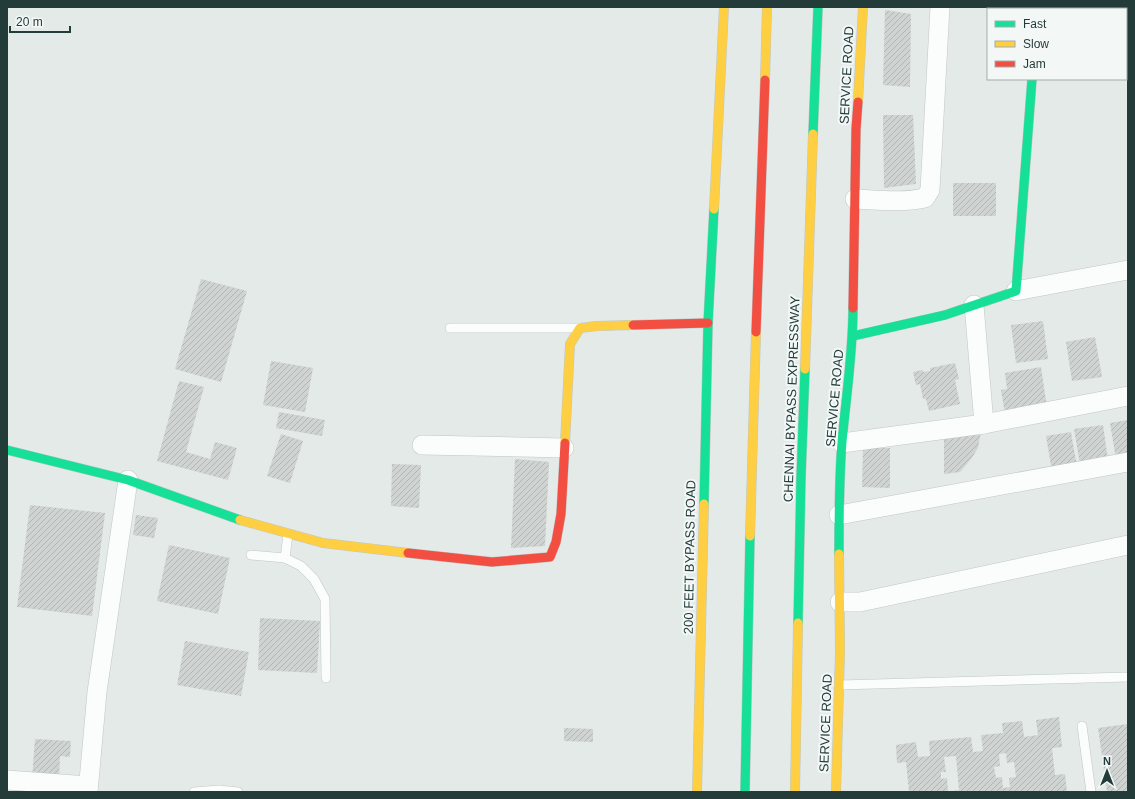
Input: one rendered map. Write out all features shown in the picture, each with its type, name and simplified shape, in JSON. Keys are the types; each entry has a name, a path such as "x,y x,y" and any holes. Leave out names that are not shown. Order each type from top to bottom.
{"main road":[{"name":"200 FEET BYPASS ROAD","path":"697,792 708,323 724,7"},
{"path":"745,792 751,478 767,7"},
{"name":"CHENNAI BYPASS EXPRESSWAY","path":"795,792 801,478 818,7"},
{"name":"SERVICE ROAD","path":"836,792 840,602 848,513 842,443 853,336 856,129 863,7"},
{"path":"853,336 945,316 1016,291 1032,80"},
{"path":"7,450 128,480 231,518 323,543 492,562 550,557 556,542 561,514 570,344 580,328 597,326 708,323"}],"street":[{"path":"855,199 903,201 917,200 925,198 930,190 940,7"},
{"path":"1016,291 1128,270"},
{"path":"974,305 984,424"},
{"path":"842,443 984,424 1128,396"},
{"path":"422,445 564,448"},
{"path":"848,513 1128,462"},
{"path":"7,780 88,789 97,692 128,480"},
{"path":"840,602 860,602 1128,545"}],"lane":[{"path":"450,328 580,328"},
{"path":"285,558 288,534"},
{"path":"251,555 285,558 301,566 314,580 325,599 326,678"},
{"path":"839,685 1128,676"},
{"path":"1082,726 1091,792"},
{"path":"194,792 219,790 238,792"}],"building":[{"path":"885,10 911,14 910,87 883,85"},
{"path":"883,115 913,115 916,184 884,188"},
{"path":"953,183 996,183 996,216 953,216"},
{"path":"201,279 247,291 221,382 175,369"},
{"path":"1043,321 1048,359 1016,363 1011,325"},
{"path":"1095,337 1102,377 1072,381 1066,342"},
{"path":"271,361 313,368 305,412 263,405"},
{"path":"955,363 959,379 955,380 960,404 929,411 926,399 923,399 920,384 916,385 913,372 923,370 923,372 930,371 930,368"},
{"path":"1041,367 1047,408 1005,414 1001,390 1007,389 1005,373"},
{"path":"179,381 204,387 186,452 210,459 215,442 237,448 228,480 157,461"},
{"path":"279,412 325,420 322,436 276,428"},
{"path":"1128,420 1128,457 1116,459 1110,423"},
{"path":"1103,425 1108,460 1080,465 1074,429"},
{"path":"981,431 978,448 960,472 944,474 944,432"},
{"path":"1071,432 1077,467 1052,471 1046,436"},
{"path":"281,434 303,441 290,483 267,476"},
{"path":"863,448 890,448 890,488 862,487"},
{"path":"515,459 549,462 545,546 511,548"},
{"path":"392,464 421,465 419,508 391,506"},
{"path":"30,505 105,513 92,616 17,607"},
{"path":"136,515 158,518 154,538 133,535"},
{"path":"169,545 230,558 218,614 157,601"},
{"path":"260,618 320,621 317,673 258,670"},
{"path":"185,641 249,652 241,696 177,685"},
{"path":"1059,717 1062,747 1052,748 1055,775 1065,774 1067,792 953,792 959,790 956,756 944,757 946,772 941,772 941,779 947,778 948,792 909,792 906,762 897,763 896,745 916,742 918,757 930,756 929,741 971,737 973,752 983,751 981,735 1003,733 1002,723 1022,721 1024,737 1038,735 1036,720","holes":["1006,753 1007,763 1014,762 1016,777 1009,778 1010,787 1003,788 1002,777 996,778 994,767 1000,766 999,754"]},
{"path":"1128,724 1128,792 1107,792 1098,728"},
{"path":"564,728 593,729 593,742 564,741"},
{"path":"35,739 71,741 70,757 60,756 59,780 32,779"}],"traffic: fast":[{"path":"813,134 818,7"},
{"path":"853,336 945,315 1016,291 1032,80"},
{"path":"704,504 708,323 714,209"},
{"path":"839,554 841,456 851,358 853,308"},
{"path":"798,623 805,369"},
{"path":"7,450 128,480 240,520"},
{"path":"745,792 750,536"}],"traffic: slow":[{"path":"714,209 724,7"},
{"path":"765,80 767,7"},
{"path":"858,102 863,7"},
{"path":"805,369 813,134"},
{"path":"565,443 570,344 580,328 633,325"},
{"path":"750,536 756,332"},
{"path":"697,792 704,504"},
{"path":"240,520 323,543 408,553"},
{"path":"836,792 840,652 839,554"},
{"path":"795,792 798,623"}],"traffic: jam":[{"path":"756,332 765,80"},
{"path":"853,308 856,129 858,102"},
{"path":"633,325 708,323"},
{"path":"408,553 492,562 550,557 556,542 561,514 565,443"}]}
